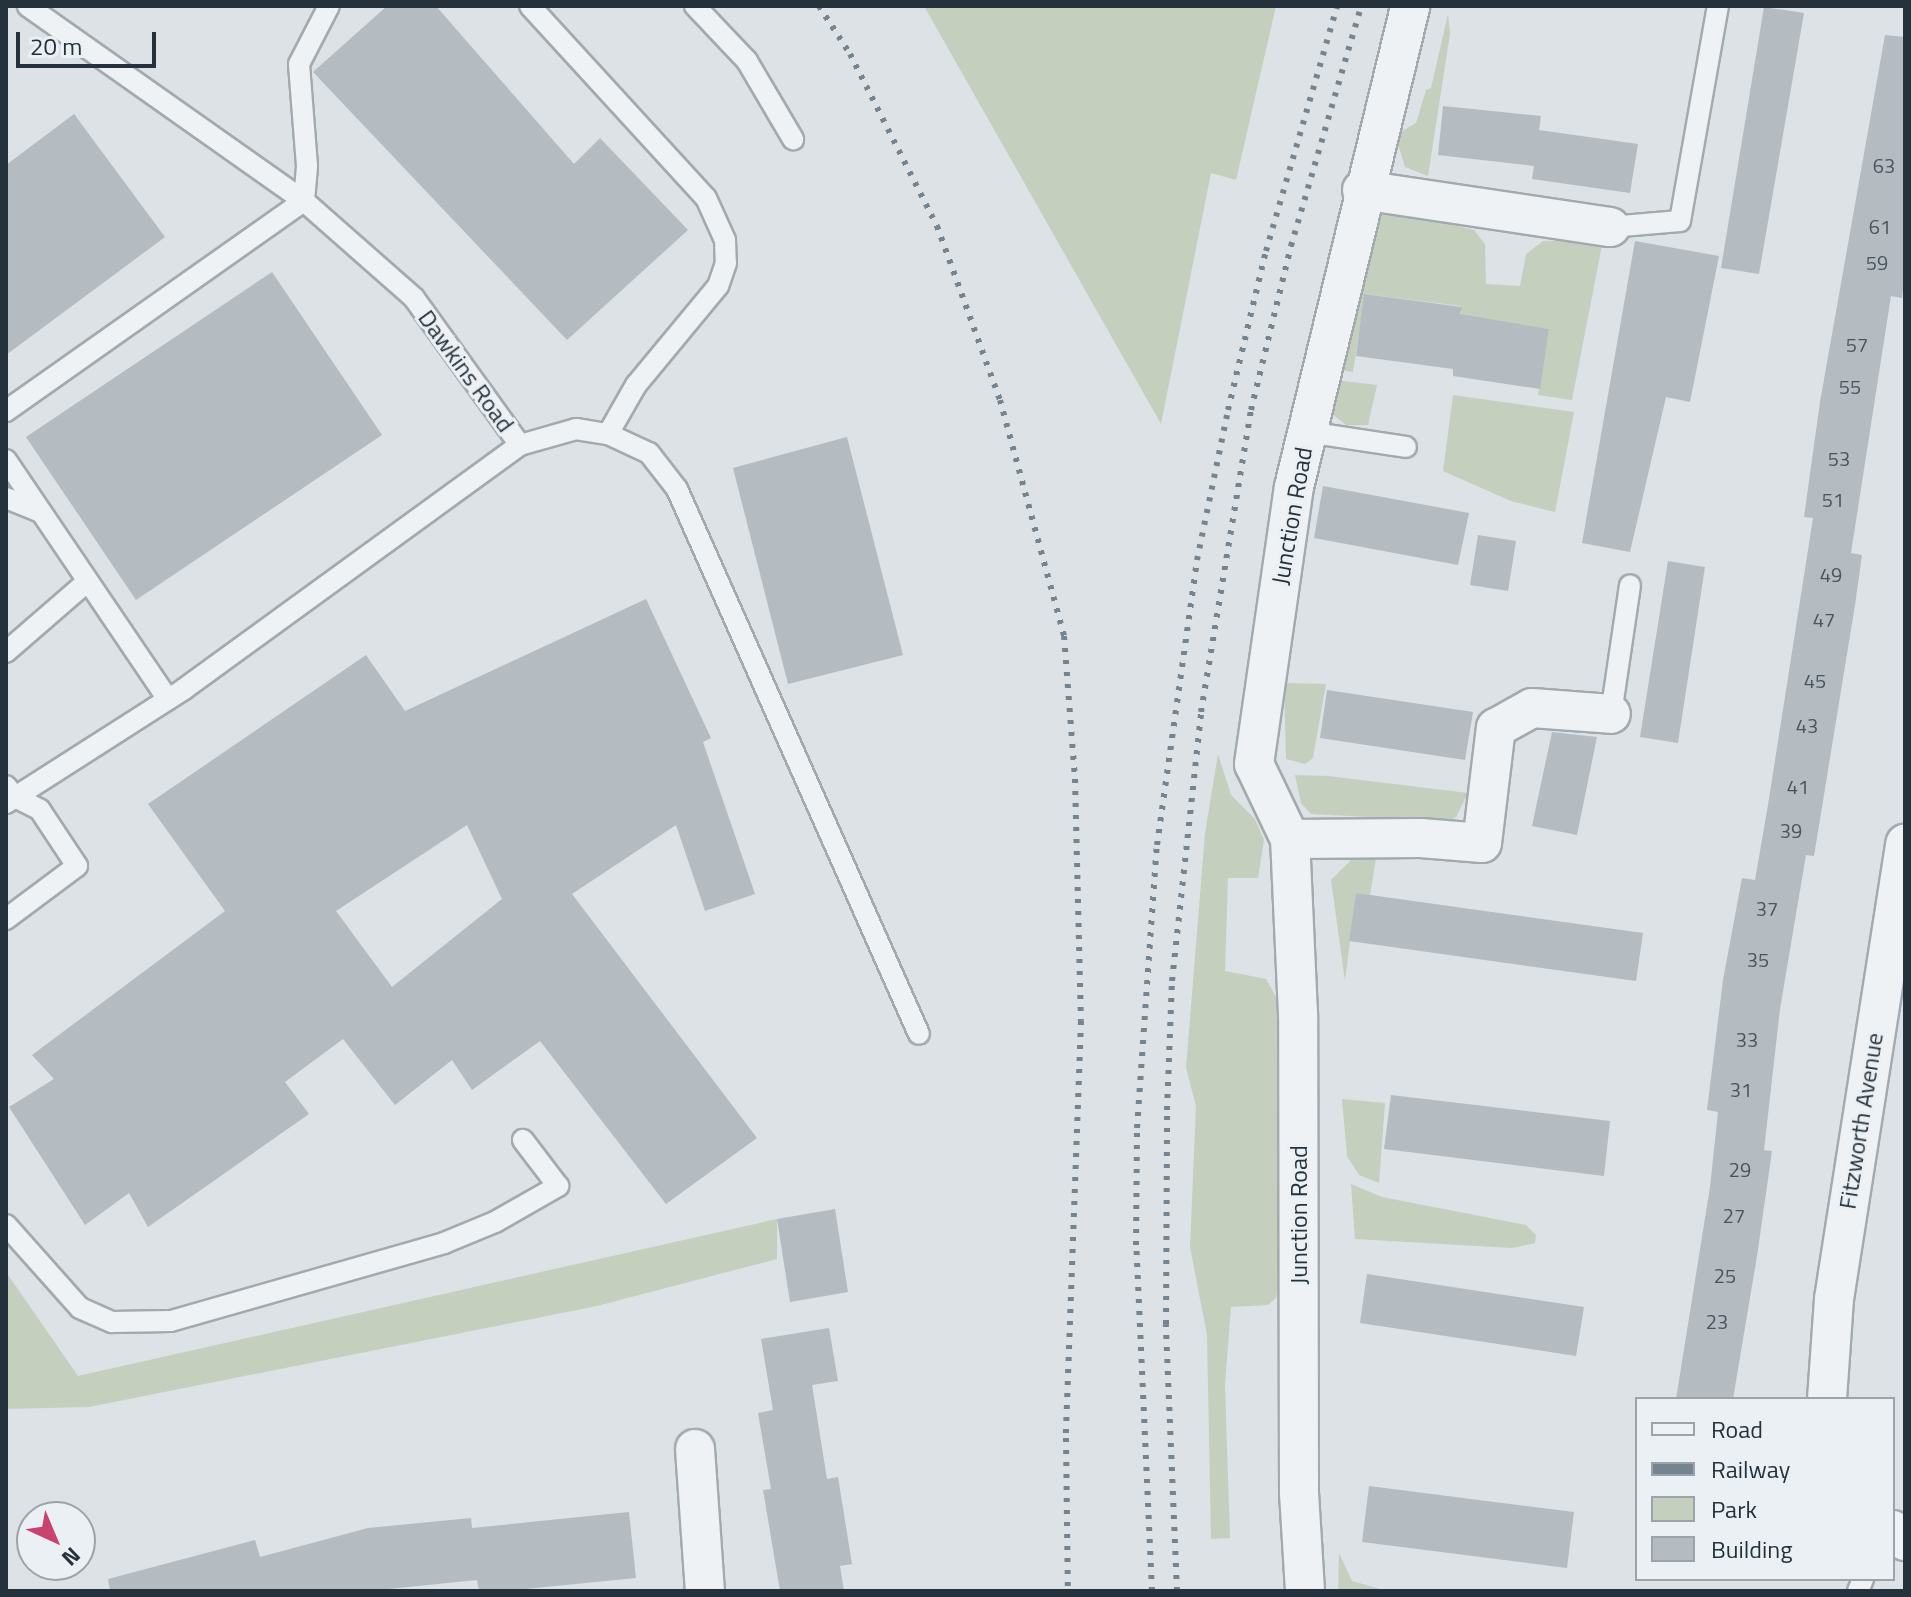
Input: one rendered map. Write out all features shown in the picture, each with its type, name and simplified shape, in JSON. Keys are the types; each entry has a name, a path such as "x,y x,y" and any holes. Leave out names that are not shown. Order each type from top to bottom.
{"street":[{"name":"Junction Road","path":"1305,1591 1299,1493 1298,1014 1290,839 1254,764 1307,432 1362,190 1410,6"},
{"path":"1362,190 1610,227"},
{"path":"1290,839 1421,838 1482,843 1496,728 1532,708 1611,714"},
{"name":"Fitzworth Avenue","path":"1827,1397 1834,1299 1905,844"},
{"path":"695,1449 705,1591"}],"lane":[{"name":"Dawkins Road","path":"9,795 168,699 520,445 414,298 304,201 28,6"},
{"path":"6,411 304,201 307,166 299,64 329,6"},
{"path":"530,6 706,198 725,240 726,263 718,286 636,385 608,434"},
{"path":"695,6 747,61 793,139"},
{"path":"1610,227 1680,221 1718,6"},
{"path":"520,445 576,429 608,434 649,453 677,489 919,1034"},
{"path":"1307,432 1406,447"},
{"path":"6,460 168,699"},
{"path":"6,498 41,512"},
{"path":"6,652 88,581"},
{"path":"1611,714 1630,585"},
{"path":"6,919 77,866 40,810 9,795"},
{"path":"6,1225 80,1308 112,1322 171,1321 444,1243 495,1222 558,1186 523,1140"}],"green space":[{"path":"924,6 1276,6 1236,180 1211,173 1161,424"},
{"path":"1448,14 1450,34 1428,176 1405,167 1397,141 1399,133 1416,123 1426,90 1431,88"},
{"path":"1397,212 1474,230 1485,244 1486,284 1520,286 1526,254 1543,241 1603,240 1572,400 1538,395 1549,329 1461,315 1461,306 1365,294 1353,372 1338,370 1376,216"},
{"path":"1335,380 1377,385 1368,425 1346,425 1331,413"},
{"path":"1453,395 1574,412 1555,512 1511,501 1443,471"},
{"path":"1284,683 1326,684 1313,758 1305,764 1286,759"},
{"path":"1218,754 1231,795 1255,819 1264,840 1258,878 1228,878 1225,971 1266,979 1278,1000 1280,1279 1276,1298 1268,1305 1231,1307 1225,1384 1230,1538 1211,1539 1207,1335 1190,1247 1196,1106 1186,1068 1205,833"},
{"path":"1295,775 1328,776 1468,793 1456,817 1448,821 1311,814 1301,803"},
{"path":"1376,858 1370,895 1356,893 1345,981 1331,880 1352,859"},
{"path":"1342,1099 1385,1103 1379,1183 1359,1175 1347,1156"},
{"path":"1351,1184 1382,1197 1526,1225 1536,1235 1535,1243 1512,1248 1355,1239"},
{"path":"777,1219 777,1259 597,1306 89,1407 6,1409 6,1272 78,1376"},
{"path":"1339,1553 1352,1581 1387,1591 1338,1591"}],"building":[{"path":"387,6 436,6 574,164 600,138 688,230 567,340 313,72"},
{"path":"1764,7 1804,13 1759,274 1721,268"},
{"path":"1885,35 1905,37 1905,272 1902,298 1891,296 1851,553 1862,555 1855,605 1814,856 1806,855 1780,1009 1764,1150 1772,1151 1733,1397 1676,1397 1710,1187 1718,1112 1707,1110 1723,980 1742,878 1755,880 1768,805 1813,518 1804,517 1820,402"},
{"path":"1443,106 1541,116 1539,130 1638,144 1630,193 1532,179 1534,166 1438,155"},
{"path":"74,114 165,237 6,355 6,165"},
{"path":"1635,241 1719,256 1690,402 1666,397 1630,552 1582,543"},
{"path":"272,272 382,435 136,600 26,437"},
{"path":"1364,294 1462,307 1460,314 1549,329 1540,389 1453,376 1453,369 1356,356"},
{"path":"847,437 903,655 788,684 733,468"},
{"path":"1323,486 1469,513 1458,565 1314,538"},
{"path":"1478,535 1516,541 1508,591 1470,585"},
{"path":"1668,561 1705,567 1678,743 1640,737"},
{"path":"646,599 711,738 703,742 755,894 705,911 676,825 572,894 757,1138 666,1204 540,1041 472,1090 452,1060 395,1105 343,1039 285,1082 309,1114 148,1227 129,1193 85,1225 9,1107 54,1079 32,1055 225,911 148,804 366,655 405,711","holes":["467,825 502,899 392,987 336,911"]},
{"path":"1327,690 1473,712 1465,760 1320,738"},
{"path":"1552,732 1597,737 1577,835 1532,826"},
{"path":"1356,893 1643,933 1636,981 1349,941"},
{"path":"1391,1095 1610,1121 1604,1176 1384,1149"},
{"path":"835,1209 848,1292 790,1302 777,1219"},
{"path":"1367,1274 1584,1307 1576,1356 1360,1323"},
{"path":"829,1328 838,1381 812,1385 827,1479 838,1477 852,1564 840,1566 844,1591 780,1591 763,1490 771,1489 758,1413 773,1410 761,1339"},
{"path":"1369,1486 1574,1512 1567,1568 1362,1542"},
{"path":"629,1512 636,1578 506,1591 479,1591 477,1580 369,1591 110,1591 108,1579 255,1540 260,1557 368,1528 471,1518 472,1528"}],"railway":[{"path":"819,6 850,54 937,226 1000,400 1064,636 1075,779 1081,1021 1066,1438 1068,1591"},
{"path":"1152,1591 1136,1245 1137,1128 1157,845 1197,560 1228,410 1266,251 1337,6"},
{"path":"1177,1591 1166,1324 1167,1110 1172,981 1201,712 1251,410 1291,246 1361,6"}]}
